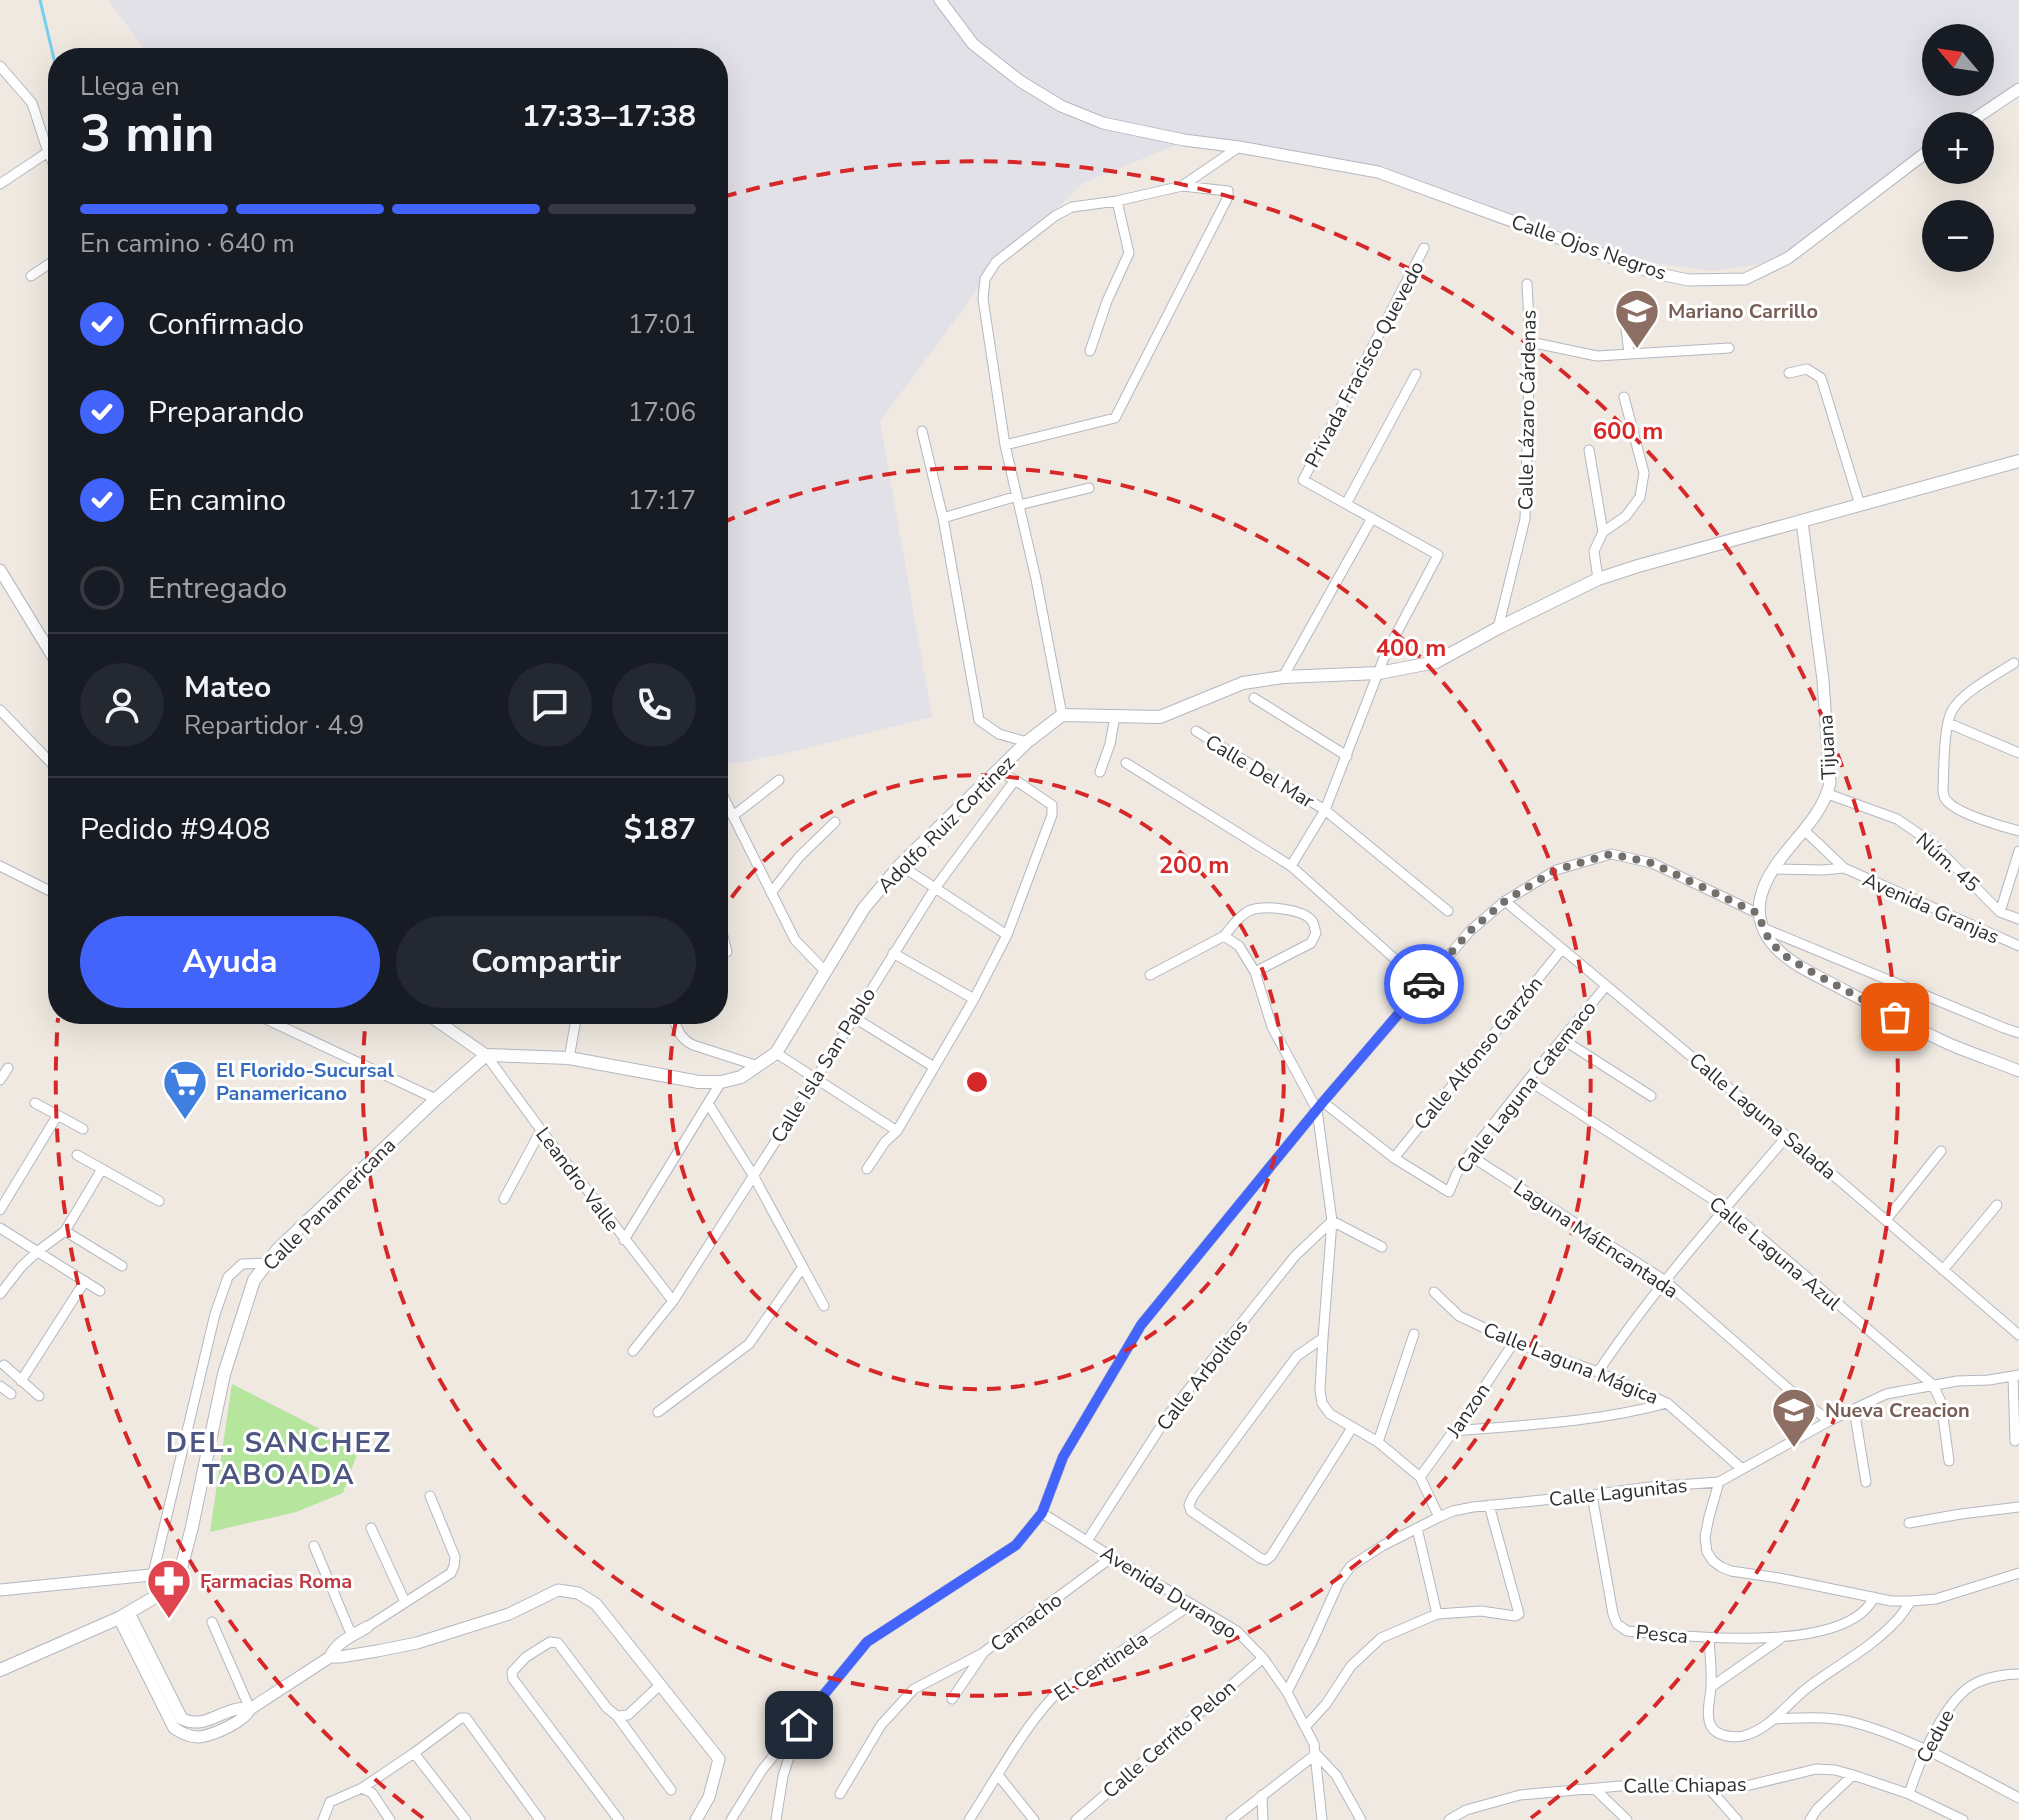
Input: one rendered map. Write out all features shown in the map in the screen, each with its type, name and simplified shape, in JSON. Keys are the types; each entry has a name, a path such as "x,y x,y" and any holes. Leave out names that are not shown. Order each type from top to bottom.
{"main road":[{"path":"1062,715 1160,717 1243,683 1283,677 1379,673 1436,662 1598,579 2019,461"},
{"name":"Adolfo Ruiz Cortinez","path":"486,1055 569,1058 699,1082 721,1082 741,1077 776,1053 864,908 900,865 1027,742 1062,715"},
{"name":"Calle Panamericana","path":"181,1572 224,1374 254,1280 278,1249 486,1055"},
{"path":"0,1670 124,1616 172,1586 181,1572"}],"street":[{"name":"Calle Ojos Negros","path":"940,0 973,44 1020,81 1061,106 1103,123 1184,140 1378,172 1651,272 1688,280 1745,279 1788,258 1922,156"},
{"path":"0,184 48,152 32,103 2,72"},
{"path":"1985,112 2019,89"},
{"path":"1182,186 1239,147"},
{"path":"1005,445 1115,418 1228,197 1228,191 1182,186 1117,201 1072,207 1055,216 996,262 985,279 983,299 1005,445 1062,715"},
{"path":"1090,351 1107,301 1129,253 1117,201"},
{"name":"Privada Fracisco Quevedo","path":"1346,504 1303,480 1424,248"},
{"path":"31,276 48,265"},
{"name":"Calle Lázaro Cárdenas","path":"1498,628 1525,519 1530,342 1527,284"},
{"path":"1624,312 1629,353"},
{"path":"1530,342 1597,356 1729,348"},
{"path":"1789,373 1807,369 1821,378 1860,505"},
{"path":"1291,866 1325,810 1385,655 1438,555 1346,504 1416,374"},
{"path":"1598,579 1594,551 1603,532 1626,516 1640,497 1644,473 1624,397"},
{"path":"922,431 943,518 979,720 999,734 1027,742"},
{"path":"1589,450 1603,532"},
{"path":"943,518 1018,500 1089,488"},
{"path":"1283,677 1372,518"},
{"name":"Tijuana","path":"1759,914 1759,901 1773,869 1828,794 1830,783 1823,680 1802,522"},
{"path":"0,570 48,649"},
{"path":"2014,663 1961,699 1951,711 1943,791 1945,800 1953,807 2019,831"},
{"path":"1254,698 1347,756"},
{"path":"0,710 48,757"},
{"path":"1100,772 1110,744 1115,716"},
{"path":"1948,723 2019,753"},
{"name":"Calle Del Mar","path":"1196,731 1325,810 1448,911"},
{"path":"1126,763 1291,866 1406,969"},
{"path":"867,1169 885,1142 897,1131 974,999 1007,935 1052,815 1052,805 998,771"},
{"path":"733,816 779,780"},
{"name":"Calle Isla San Pablo","path":"633,1351 673,1301 935,888 1015,780"},
{"name":"Núm. 45","path":"1828,794 1897,819 1932,843 2000,912 2019,919"},
{"path":"728,806 795,940 825,971"},
{"path":"771,893 799,857 835,822"},
{"name":"Avenida Granjas","path":"1804,830 1844,868 2019,946"},
{"path":"2000,912 2019,851"},
{"path":"731,1820 762,1770 867,1642 1016,1545 1042,1513 1063,1457 1141,1325 1320,1106 1470,931 1505,901 1556,870 1611,854 1652,863 1759,914 1770,941 1782,954 1810,971 1947,1043 2019,1071"},
{"path":"900,865 1007,935"},
{"path":"0,866 48,890"},
{"name":"Avenida Granjas","path":"1773,869 1844,868"},
{"name":"Calle Laguna Salada","path":"1505,901 2019,1335"},
{"path":"1150,975 1224,936 1239,917 1251,910 1267,907 1295,912 1313,922 1316,933 1311,943 1255,972"},
{"path":"1763,928 2019,1033"},
{"path":"1224,936 1239,946 1255,972 1272,1027 1320,1106 1394,1158"},
{"name":"Calle Alfonso Garzón","path":"1394,1158 1562,949"},
{"path":"893,953 974,999"},
{"name":"Calle Laguna Catemaco","path":"1394,1158 1450,1190 1469,1155 1606,986"},
{"path":"853,1017 934,1067"},
{"path":"276,1024 436,1099"},
{"path":"441,1024 486,1055"},
{"path":"569,1058 575,1024"},
{"path":"676,1024 684,1041 758,1066"},
{"path":"1562,1039 1651,1096"},
{"path":"776,1053 897,1131"},
{"name":"Leandro Valle","path":"486,1055 673,1301"},
{"path":"0,1080 8,1068"},
{"name":"Calle Laguna Azul","path":"1528,1080 1726,1208 1933,1385"},
{"path":"624,1240 721,1082"},
{"path":"35,1103 83,1129"},
{"path":"709,1105 753,1175 824,1306"},
{"path":"1320,1106 1332,1221 1320,1390 1322,1403 1330,1414 1378,1442 1420,1477 1439,1517"},
{"path":"0,1210 57,1116"},
{"path":"504,1199 541,1130"},
{"path":"1598,1372 1664,1280 1787,1136"},
{"path":"1886,1220 1941,1151"},
{"path":"77,1155 159,1201"},
{"name":"Laguna MáEncantada","path":"1469,1155 1664,1280 1829,1421"},
{"path":"0,1294 21,1267 65,1231 102,1169"},
{"path":"1943,1270 1997,1205"},
{"path":"1332,1221 1382,1247"},
{"name":"Calle Arbolitos","path":"1087,1541 1169,1414 1295,1256 1332,1221"},
{"path":"0,1228 100,1291"},
{"path":"65,1231 122,1266"},
{"path":"153,1574 212,1327 228,1277 242,1264 267,1263"},
{"path":"658,1412 749,1344 802,1268"},
{"path":"21,1381 85,1281"},
{"name":"Calle Laguna Mágica","path":"1434,1292 1459,1316 1514,1342 1598,1372 1667,1403 1742,1469"},
{"path":"1378,1442 1414,1334"},
{"path":"1323,1338 1297,1356 1193,1496 1189,1505 1191,1511 1266,1560 1352,1428"},
{"name":"Janzon","path":"1420,1477 1514,1342"},
{"path":"4,1365 39,1396"},
{"path":"2015,1441 2016,1376"},
{"name":"Calle Lagunitas","path":"1287,1692 1339,1582 1351,1566 1439,1517 1453,1511 1489,1505 1719,1482 1829,1421 1886,1394 1933,1385 2016,1376"},
{"path":"1933,1385 1941,1402 1949,1461"},
{"path":"0,1386 11,1394"},
{"path":"1454,1431 1637,1412 1667,1403"},
{"path":"1854,1409 1866,1482"},
{"path":"1719,1482 1705,1537 1707,1552 1713,1561 1731,1571 1891,1601 1936,1599 2019,1573"},
{"name":"Pesca","path":"1592,1495 1617,1624 1627,1631 1709,1639 1781,1638"},
{"path":"330,1657 333,1650 354,1635 451,1573 455,1557 430,1496"},
{"path":"1305,1727 1326,1704 1351,1666 1381,1638 1437,1614 1481,1611 1515,1616 1519,1612 1489,1505"},
{"path":"1909,1523 2019,1507"},
{"name":"Avenida Durango","path":"1042,1513 1237,1631 1263,1658 1287,1692 1314,1744 1322,1820"},
{"path":"371,1528 405,1602"},
{"path":"1417,1528 1437,1614"},
{"path":"314,1546 354,1635"},
{"name":"Camacho","path":"952,1699 984,1652 1112,1557"},
{"path":"0,1590 181,1572"},
{"path":"124,1616 178,1723 192,1723 206,1721 241,1707 250,1709 330,1657 417,1643 509,1614 558,1590 578,1593 596,1604 719,1759 709,1797 696,1820"},
{"path":"1711,1687 1781,1638 1844,1625 1869,1607 1874,1597"},
{"path":"1709,1639 1711,1726 1716,1732 1745,1736 1762,1728 1808,1687 1883,1633 1911,1601"},
{"name":"El Centinela","path":"969,1820 1053,1697 1192,1604"},
{"path":"212,1622 250,1709"},
{"path":"619,1820 513,1679 512,1672 526,1657 550,1642 558,1643 671,1790"},
{"path":"840,1794 881,1725 914,1689 984,1652"},
{"name":"Calle Cerrito Pelon","path":"1076,1820 1263,1658"},
{"name":"Cedue","path":"1909,1794 1925,1749 1953,1703 1975,1683 2019,1674"},
{"path":"617,1716 628,1715 660,1685"},
{"path":"323,1820 330,1802 362,1788 461,1718 466,1718 540,1820"},
{"path":"1773,1719 1848,1721 1925,1749 2019,1798"},
{"path":"776,1820 783,1776 799,1725"},
{"path":"414,1753 466,1820"},
{"path":"1231,1820 1316,1754 1336,1775 1361,1820"},
{"name":"Calle Chiapas","path":"1449,1820 1466,1810 1520,1795 1620,1786 1746,1786 1816,1769 1835,1770 1909,1794 1961,1820"},
{"path":"998,1775 1034,1820"},
{"path":"1810,1820 1817,1809 1853,1775"},
{"path":"1707,1786 1737,1820"},
{"path":"362,1788 372,1793 390,1820"},
{"path":"1595,1789 1627,1820"},
{"path":"1262,1795 1263,1820"}],"shaded area":[{"path":"108,0 2019,0 2019,81 1976,112 1922,112 1922,150 1771,262 1713,271 1608,257 1394,174 1196,137 1083,183 989,274 880,421 932,717 734,764 728,761 728,48 144,48"}],"green space":[{"path":"232,1384 359,1449 343,1493 296,1512 210,1532"}],"waterway":[{"path":"40,0 51,48"}],"way so far":[{"path":"1424,984 1470,931 1505,901 1556,870 1611,854 1652,863 1759,914 1770,941 1782,954 1895,1017"}],"place":[{"name":"Mariano Carrillo","path":"1637,350"},
{"name":"El Florido-Sucursal Panamericano","path":"185,1121"},
{"name":"Nueva Creacion","path":"1794,1449"},
{"name":"Farmacias Roma","path":"169,1620"}],"district":[{"name":"DEL. SANCHEZ TABOADA","path":"279,1458"}],"route":[{"path":"799,1725 867,1642 1016,1545 1042,1513 1063,1457 1141,1325 1424,984"}]}
